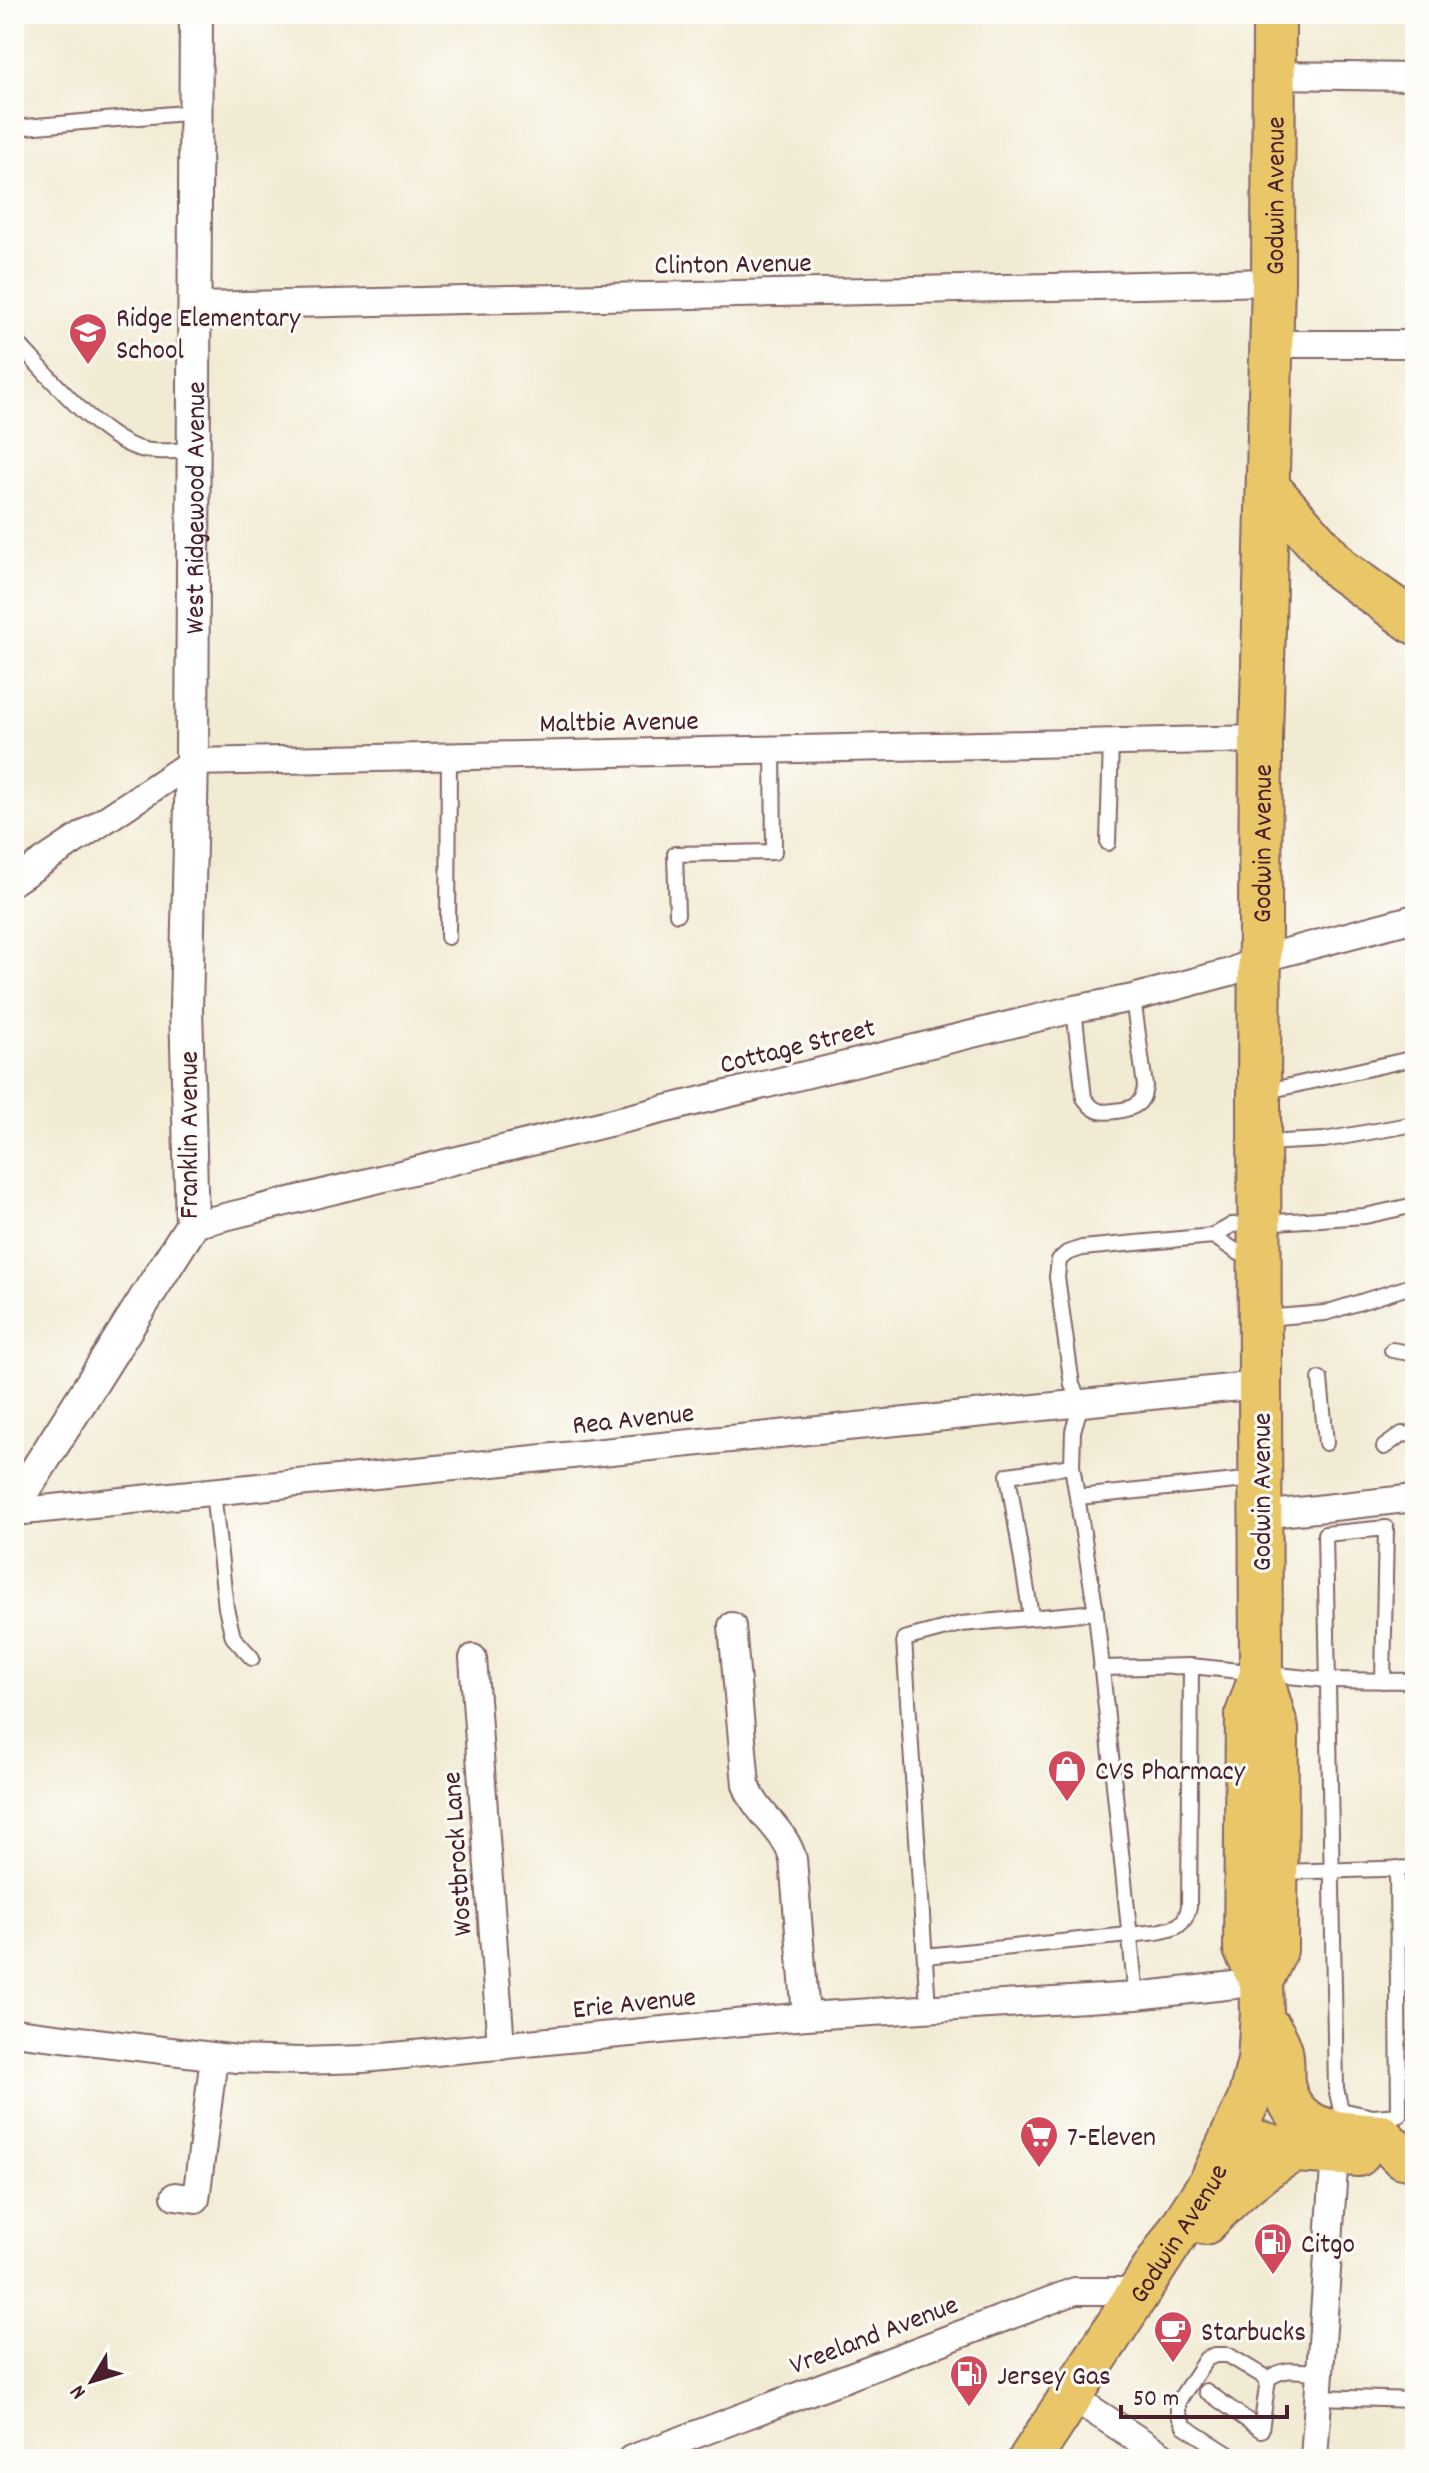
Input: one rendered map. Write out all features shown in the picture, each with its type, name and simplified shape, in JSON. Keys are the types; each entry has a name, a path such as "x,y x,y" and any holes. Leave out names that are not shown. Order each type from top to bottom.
{"main road":[{"name":"Godwin Avenue","path":"1030,2459 1152,2275 1211,2181 1233,2136 1252,2093 1259,2061 1262,1997 1276,1950 1277,1729 1261,1674 1259,1385 1261,739 1272,344 1274,14"},
{"path":"1269,488 1341,570 1415,623"},
{"name":"Godwin Avenue","path":"1261,1674 1247,1714 1245,1949 1262,1997"},
{"path":"1262,1997 1281,2051 1285,2090 1301,2117 1331,2132 1381,2136 1409,2158"},
{"path":"1233,2136 1294,2151 1409,2158"},
{"path":"1152,2275 1243,2183 1270,2163 1294,2151"}],"street":[{"name":"West Ridgewood Avenue","path":"192,762 196,14"},
{"path":"1274,75 1415,77"},
{"name":"Clinton Avenue","path":"195,306 1273,282"},
{"path":"1272,344 1415,344"},
{"name":"Maltbie Avenue","path":"192,762 1261,739"},
{"path":"14,881 192,762"},
{"name":"Franklin Avenue","path":"14,1506 192,1225 186,1008 192,762"},
{"name":"Cottage Street","path":"192,1225 1074,1009 1133,998 1230,972 1260,959 1415,918"},
{"name":"Rea Avenue","path":"14,1512 1259,1385"},
{"path":"1260,1497 1350,1505 1415,1498"},
{"path":"732,1626 746,1785 752,1801 785,1839 793,1859 806,2016"},
{"name":"Wostbrock Lane","path":"473,1658 501,2046"},
{"name":"Erie Avenue","path":"14,2032 128,2043 214,2057 348,2060 928,2007 1136,1996 1262,1997"},
{"path":"175,2196 196,2199 214,2057"},
{"path":"1314,2459 1335,2154"},
{"name":"Vreeland Avenue","path":"631,2459 1075,2291 1152,2275"},
{"path":"1071,2396 1168,2459"}],"lane":[{"path":"14,128 196,112"},
{"path":"14,339 114,438 146,451 194,450"},
{"path":"1108,843 1111,741"},
{"path":"677,914 675,854 774,852 773,749"},
{"path":"448,937 449,756"},
{"path":"1074,1009 1084,1098 1100,1112 1128,1108 1137,1105 1145,1086 1133,998"},
{"path":"1259,1093 1415,1058"},
{"path":"1259,1143 1324,1140 1415,1124"},
{"path":"1213,1236 1239,1253 1259,1239 1415,1205"},
{"path":"1136,1996 1096,1612 1072,1466 1073,1431 1081,1404 1072,1385 1057,1277 1059,1260 1067,1253 1082,1248 1213,1236 1232,1225 1259,1239"},
{"path":"1259,1318 1325,1313 1415,1285"},
{"path":"1392,1350 1415,1354"},
{"path":"1320,1379 1326,1443"},
{"path":"1384,1447 1402,1434 1415,1435"},
{"path":"1031,1616 1008,1475 1072,1466"},
{"path":"213,1492 226,1608 233,1637 252,1658"},
{"path":"1078,1497 1260,1497"},
{"path":"1347,1531 1350,1505"},
{"path":"1383,1681 1386,1528 1325,1534 1336,2088 1341,2110 1373,2117 1415,2116"},
{"path":"928,2007 904,1639 961,1624 1096,1612"},
{"path":"925,1956 1180,1926 1188,1914 1191,1666"},
{"path":"1101,1668 1191,1666 1327,1680 1415,1681"},
{"path":"1397,1868 1399,2115"},
{"path":"1276,1872 1415,1868"},
{"path":"1236,2459 1184,2426 1178,2413 1178,2402 1206,2359 1215,2355 1228,2355 1268,2379"},
{"path":"1206,2391 1261,2430 1268,2379 1277,2372 1289,2370 1318,2385 1415,2400"}],"place":[{"name":"Ridge Elementary School","path":"88,366"},
{"name":"CVS Pharmacy","path":"1067,1803"},
{"name":"7-Eleven","path":"1039,2169"},
{"name":"Citgo","path":"1273,2276"},
{"name":"Starbucks","path":"1173,2364"},
{"name":"Jersey Gas","path":"969,2408"}]}
